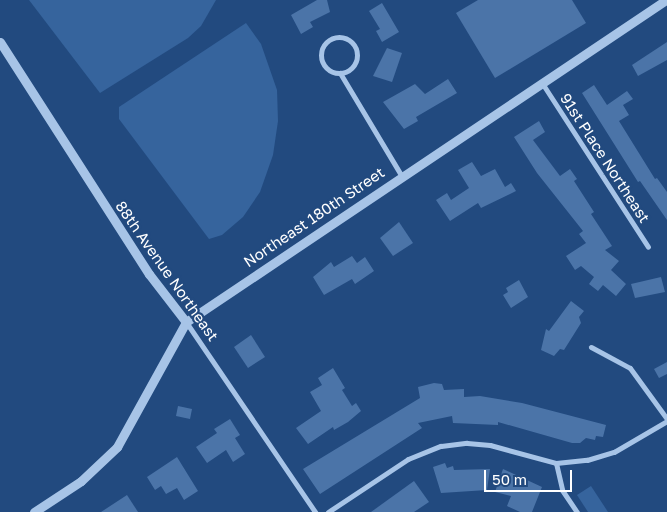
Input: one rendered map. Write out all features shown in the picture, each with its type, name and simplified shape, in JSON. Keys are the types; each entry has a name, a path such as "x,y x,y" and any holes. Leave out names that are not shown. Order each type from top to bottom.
{"street":[{"name":"Northeast 180th Street","path":"34,512 81,481 117,447 186,322 401,175 666,0"},
{"path":"340,73 350,69 357,54 348,40 338,37 327,41 320,56 329,70 340,73 401,175"},
{"name":"88th Avenue Northeast","path":"0,42 149,274 186,322 315,512"},
{"name":"91st Place Northeast","path":"542,83 648,247"},
{"path":"328,512 408,460 441,446 467,443 490,445 556,463 587,460 614,452 667,420 630,368 590,347"},
{"path":"556,463 562,490 577,512"}],"shaded area":[{"path":"29,0 216,0 201,26 188,38 100,93"},
{"path":"246,23 261,44 277,90 278,121 273,155 260,192 243,217 222,235 209,239 119,119 119,107"},
{"path":"591,486 608,512 588,512 577,495"}],"building":[{"path":"317,0 327,0 330,12 310,22 313,27 301,34 291,15"},
{"path":"478,0 572,0 586,23 495,78 456,13"},
{"path":"382,3 399,32 382,42 376,31 380,29 369,11"},
{"path":"667,42 667,60 638,76 632,65"},
{"path":"387,48 402,53 392,82 373,76"},
{"path":"448,79 457,93 416,117 418,121 404,129 383,102 415,84 425,94"},
{"path":"594,85 607,105 627,91 633,99 623,105 629,115 619,121 655,179 657,178 667,192 667,220 640,181 638,182 582,93"},
{"path":"539,121 545,132 533,140 560,176 570,169 577,179 574,181 594,212 591,214 612,246 605,250 619,261 611,270 626,284 616,296 603,285 598,291 589,284 594,277 581,266 575,270 566,256 586,243 579,234 583,231 537,173 514,137"},
{"path":"472,162 481,176 495,169 505,187 511,183 516,191 481,208 478,203 450,221 436,200 447,193 451,200 469,188 458,170"},
{"path":"399,222 413,243 393,256 380,238"},
{"path":"352,256 357,263 365,257 374,271 355,284 352,279 324,295 313,277 331,262 334,267"},
{"path":"661,277 665,292 635,298 631,284"},
{"path":"519,280 528,297 511,308 503,295 508,292 506,288"},
{"path":"571,301 584,311 579,317 581,323 564,350 560,349 554,356 541,350 546,329 549,331"},
{"path":"251,335 265,357 248,368 234,347"},
{"path":"667,362 667,374 659,378 654,369"},
{"path":"333,368 345,388 342,390 352,406 356,403 361,411 348,422 334,430 333,427 308,444 296,428 321,411 310,392 322,385 318,378"},
{"path":"434,383 442,384 444,390 464,389 464,397 480,396 522,403 606,425 603,437 596,436 595,440 586,438 580,443 572,443 498,422 498,425 453,423 452,416 418,423 422,428 320,494 303,469 420,398 418,387"},
{"path":"178,406 192,409 190,419 176,416"},
{"path":"230,419 240,435 235,438 245,454 233,462 226,450 207,463 196,447 217,433 214,429"},
{"path":"177,457 198,491 184,500 177,488 166,494 161,486 155,490 147,477"},
{"path":"445,463 447,468 453,466 454,470 490,469 487,490 441,493 433,467"},
{"path":"503,469 542,487 532,512 520,512 507,506 511,496 495,492"},
{"path":"414,481 429,502 414,512 371,512"},
{"path":"127,495 138,512 101,512"}]}
